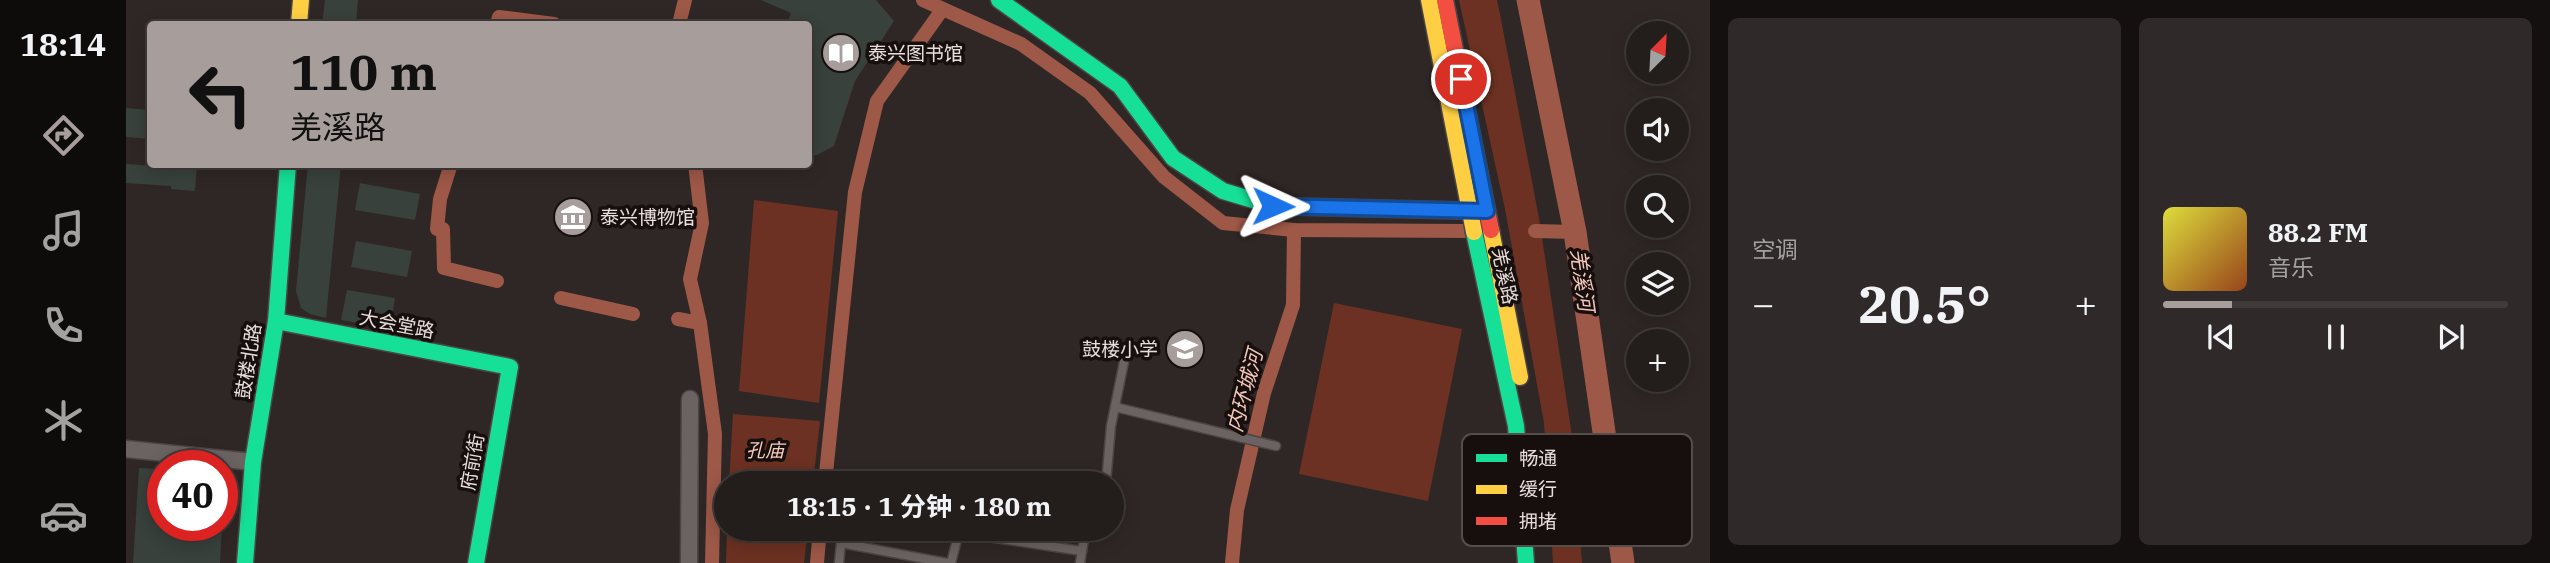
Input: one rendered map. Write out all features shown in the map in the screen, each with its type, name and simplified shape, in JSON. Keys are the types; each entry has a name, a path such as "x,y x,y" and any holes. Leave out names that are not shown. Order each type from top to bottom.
{"street":[{"path":"299,21 301,0"},
{"path":"999,0 1120,86 1173,158 1223,191 1273,206 1487,211"},
{"name":"羌溪路","path":"1429,0 1469,211 1517,434"},
{"name":"羌溪路","path":"1445,0 1530,434"},
{"name":"鼓楼北路","path":"245,563 253,462 276,321 288,168"},
{"name":"大会堂路","path":"276,321 510,368"},
{"name":"府前街","path":"476,563 510,368"},
{"path":"689,563 690,399"},
{"path":"126,449 253,462"}],"lane":[{"path":"1108,471 1115,407 1126,352"},
{"path":"1115,407 1276,446"},
{"path":"839,563 841,542 949,563 957,541"},
{"path":"1021,541 1082,551"},
{"path":"1080,563 1084,541"}],"green space":[{"path":"1459,0 1497,0 1539,218 1572,434 1545,434 1505,209"},
{"path":"754,200 838,211 819,403 739,391"},
{"path":"1334,303 1462,329 1428,501 1299,474"},
{"name":"孔庙","path":"733,414 820,421 814,471 730,471"},
{"path":"727,541 807,541 804,563 726,563"},
{"path":"1552,546 1581,546 1582,563 1553,563"}],"building":[{"path":"325,0 358,0 356,21 322,21"},
{"name":"泰兴图书馆","path":"761,0 876,0 894,21 855,81 834,146 817,155 812,156 812,21 788,21 791,13"},
{"path":"126,108 147,110 147,139 126,137"},
{"path":"126,164 147,165 147,168 197,168 195,191 171,189 171,186 126,183"},
{"path":"308,168 341,168 326,318 310,314 301,308 296,291"},
{"path":"360,183 420,194 415,220 355,210"},
{"path":"356,241 412,251 407,277 351,267"},
{"path":"347,290 395,298 390,329 341,320"},
{"path":"139,468 147,468 147,541 221,541 220,563 133,563"}],"waterway":[{"path":"680,21 685,0"},
{"path":"923,0 1021,44 1090,93 1164,177 1223,223 1294,230 1469,231"},
{"name":"羌溪河","path":"1528,0 1575,232 1604,434"},
{"path":"826,471 855,192 877,101 942,10"},
{"path":"498,21 499,17 530,21"},
{"path":"450,168 440,199 437,229 443,229 444,268 497,281"},
{"path":"695,168 702,223 690,279 700,323 715,434 712,563"},
{"name":"内环城河","path":"1232,563 1237,510 1264,393 1293,305 1294,230"},
{"path":"1535,231 1575,232"},
{"path":"561,298 633,314"},
{"path":"678,319 700,323"},
{"path":"817,563 819,541"},
{"name":"羌溪河","path":"1621,546 1623,563"}],"traffic: fast":[{"path":"999,0 1120,86 1173,158 1223,191 1273,206 1480,211"},
{"path":"245,563 253,462 276,321 288,168"},
{"path":"1474,232 1517,434"},
{"path":"276,321 510,367 476,563"},
{"path":"1525,546 1526,563"}],"traffic: slow":[{"path":"299,21 301,0"},
{"path":"1429,0 1474,232"},
{"path":"1491,230 1520,377"}],"traffic: jam":[{"path":"1445,0 1491,230"}],"place":[{"name":"泰兴图书馆","path":"841,53"},
{"name":"泰兴博物馆","path":"573,217"},
{"name":"鼓楼小学","path":"1185,349"}],"route":[{"path":"1273,206 1487,211 1461,79"}]}
